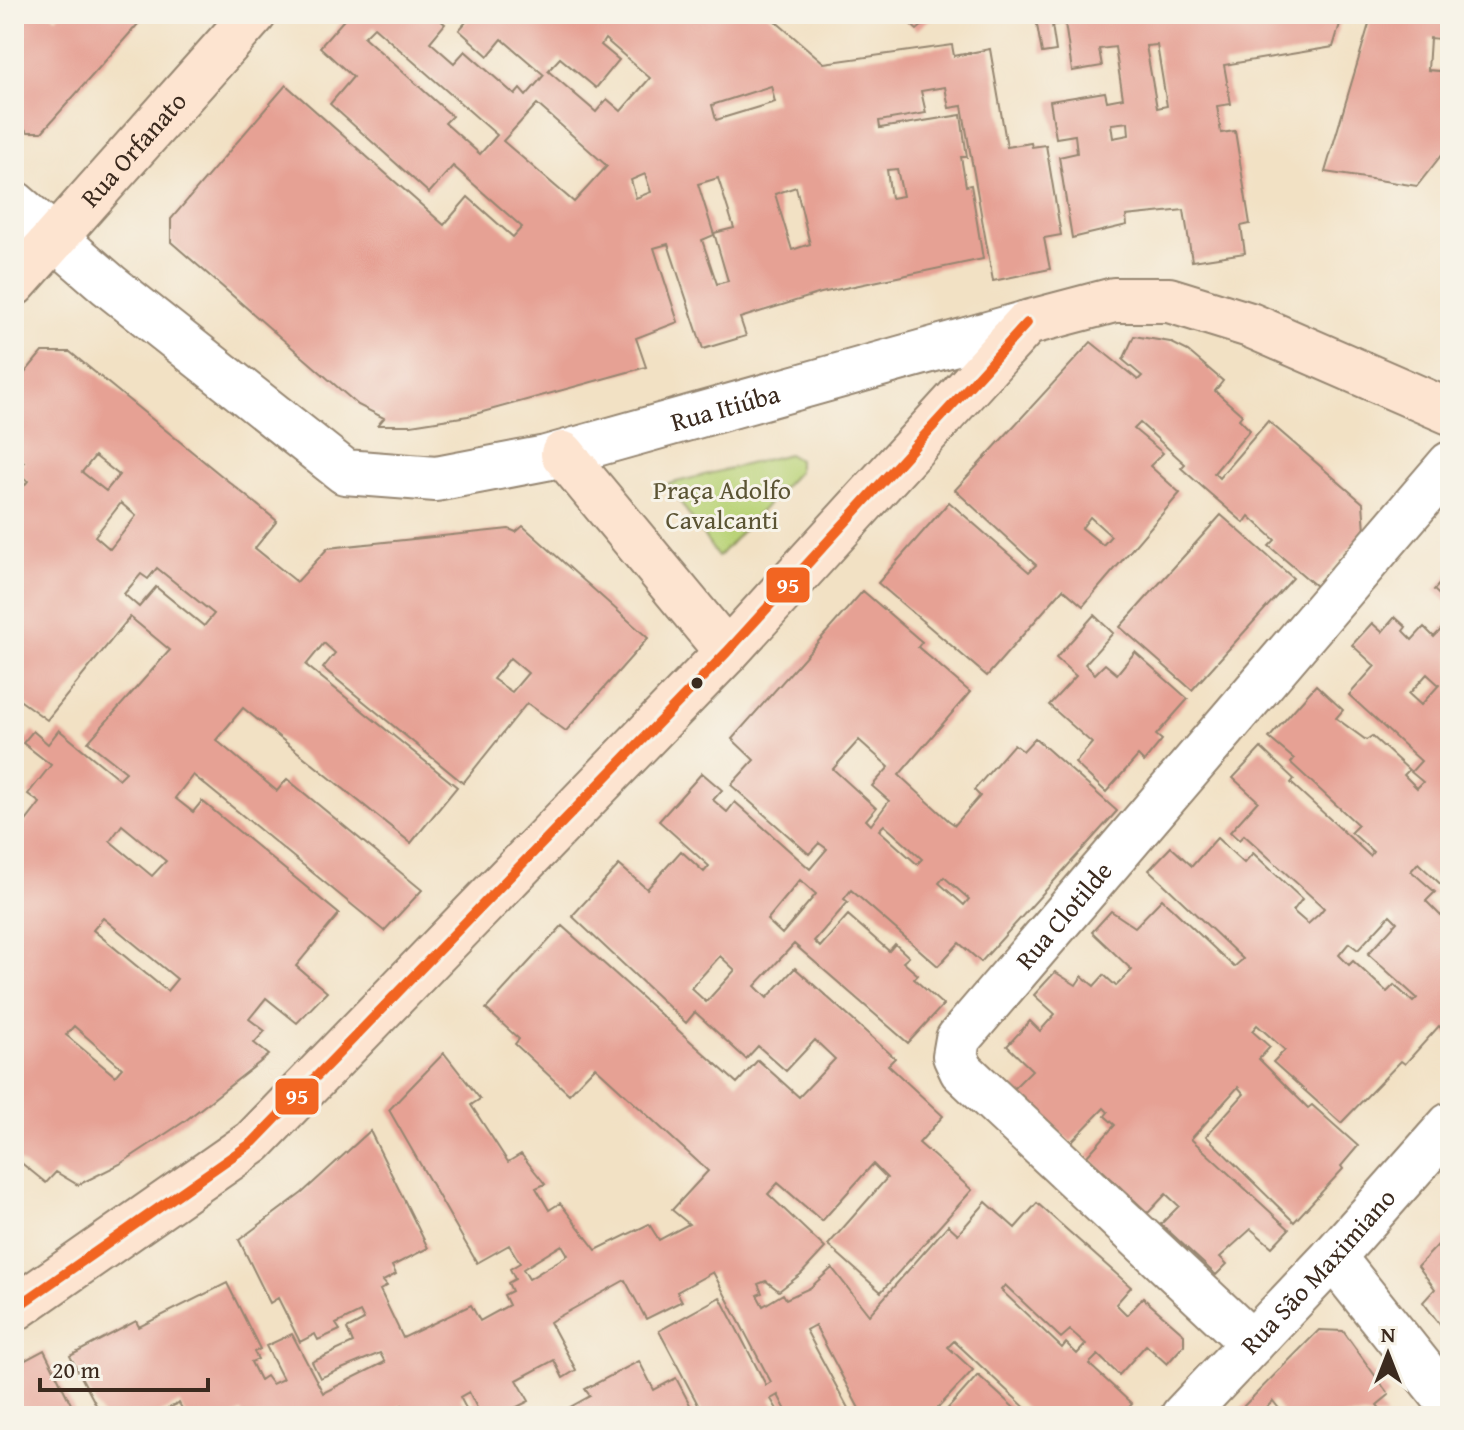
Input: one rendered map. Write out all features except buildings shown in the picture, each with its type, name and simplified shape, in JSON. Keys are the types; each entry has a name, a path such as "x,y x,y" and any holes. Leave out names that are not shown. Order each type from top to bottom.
{"main road":[{"name":"Rua Orfanato","path":"14,284 254,14"},
{"name":"Rua Itiúba","path":"1027,323 1114,300 1169,300 1250,325 1450,412"},
{"path":"14,1309 253,1142 727,652 1027,323"},
{"path":"563,454 727,652"}],"street":[{"name":"Rua Itiúba","path":"14,203 109,285 345,472 436,479 563,454 1027,323"},
{"name":"Rua Clotilde","path":"1252,1343 962,1071 955,1048 958,1039 1450,464"},
{"name":"Rua São Maximiano","path":"1183,1416 1333,1257 1450,1125"},
{"path":"1333,1257 1450,1404"}],"green space":[{"name":"Praça Adolfo Cavalcanti","path":"788,454 798,460 798,471 718,557 668,484"}],"transit line":[{"name":"95","path":"14,1309 253,1142 727,652 1027,323"}]}
